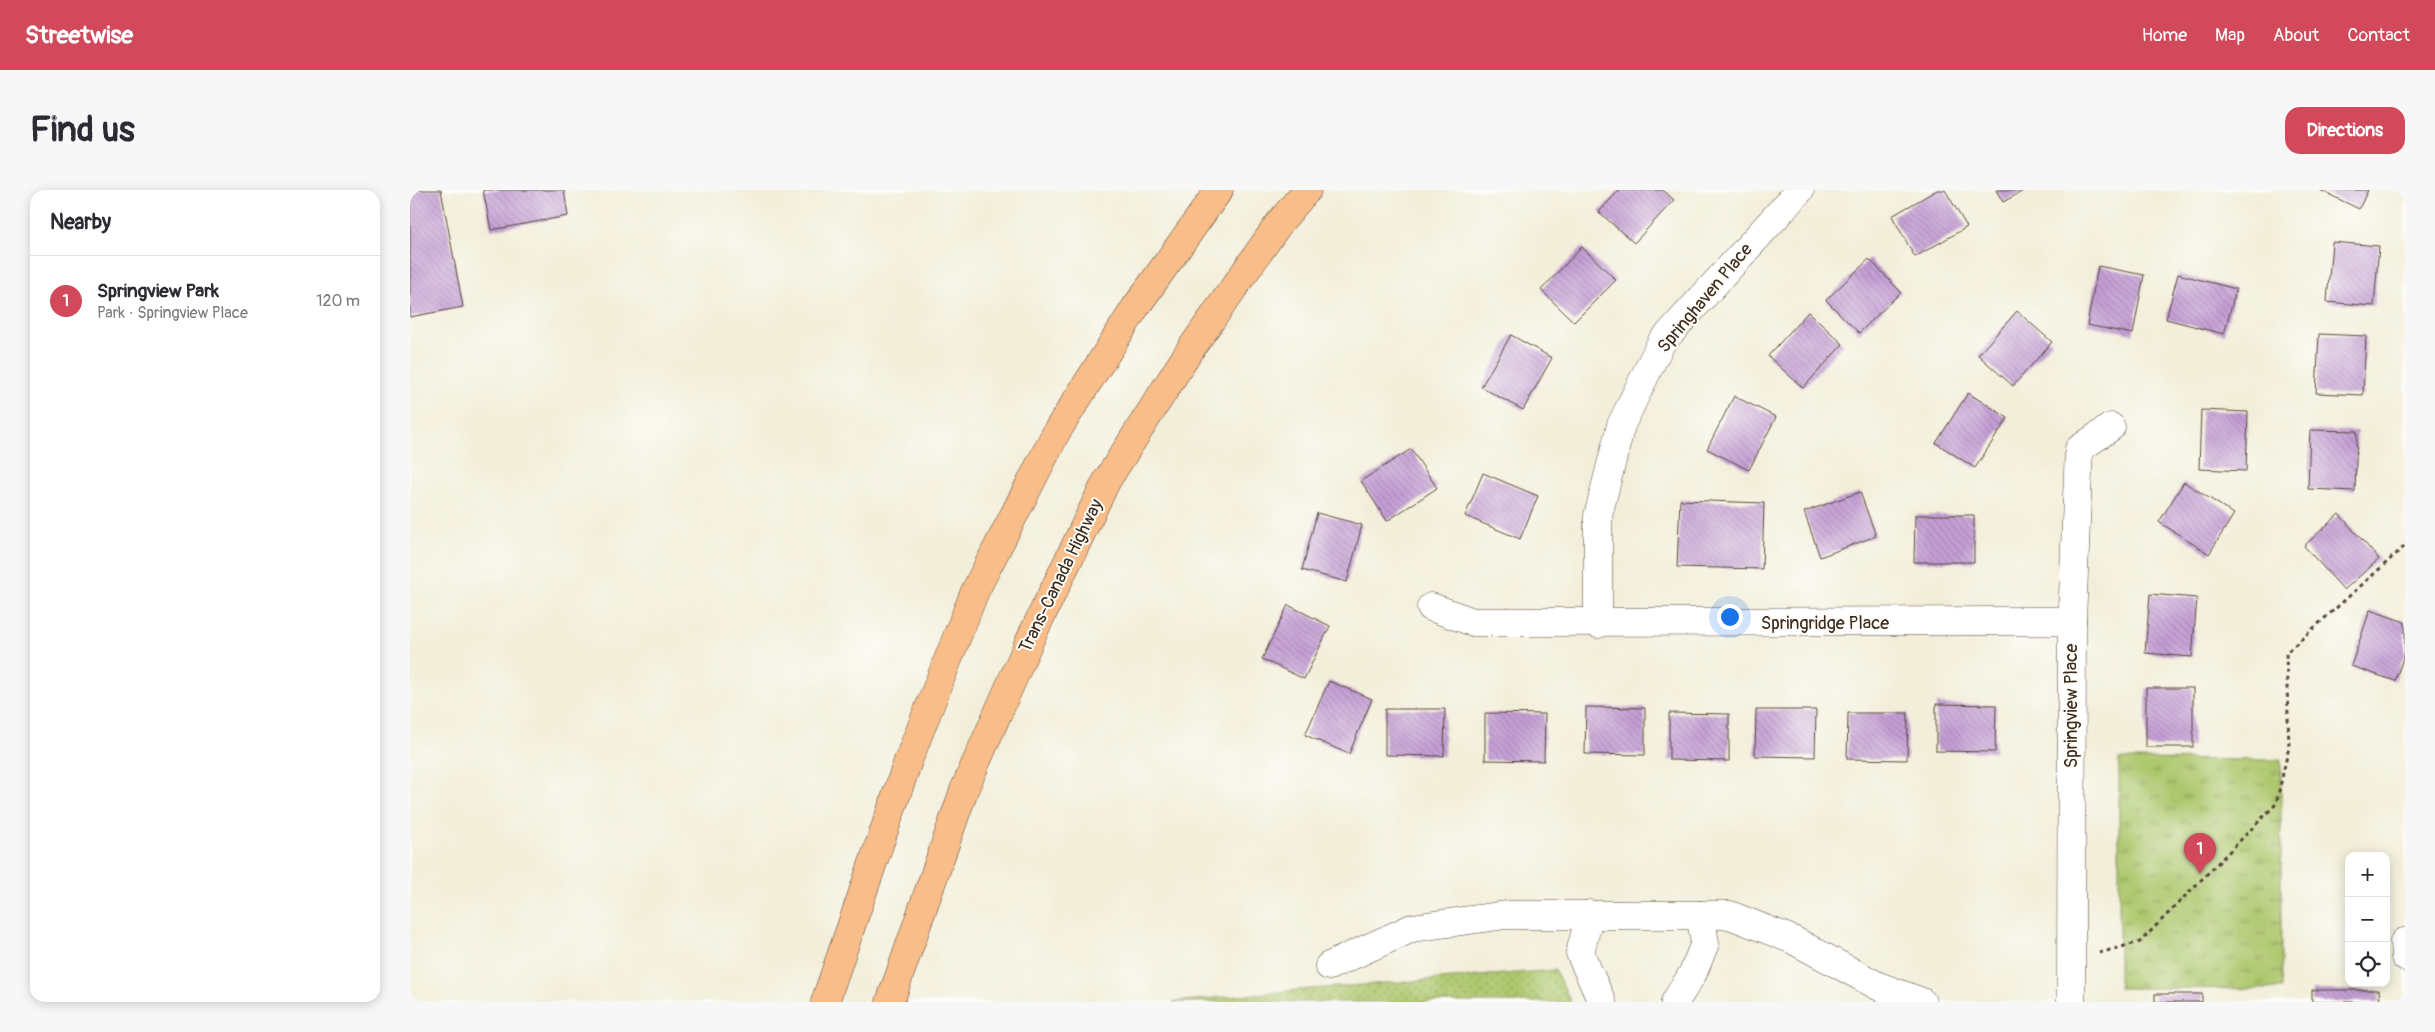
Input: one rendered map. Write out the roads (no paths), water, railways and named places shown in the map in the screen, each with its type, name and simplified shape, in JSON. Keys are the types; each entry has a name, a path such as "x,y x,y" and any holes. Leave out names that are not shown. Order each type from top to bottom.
{"highway":[{"path":"825,1002 908,761 975,591 1057,431 1135,308 1219,190"},
{"name":"Trans-Canada Highway","path":"890,1002 964,790 1033,633 1107,480 1190,350 1280,222 1307,190"}],"street":[{"name":"Springhaven Place","path":"1598,624 1598,516 1621,426 1662,343 1800,190"},
{"name":"Springview Place","path":"2071,1002 2072,621 2079,449 2110,427"},
{"name":"Springridge Place","path":"1431,607 1473,622 1598,624 2072,621"},
{"path":"1590,914 1580,953 1602,1002"},
{"path":"1328,966 1412,928 1506,915 1730,915 1793,940 1878,986 1922,1002"},
{"path":"1675,1002 1693,973 1704,943 1700,915"}],"place":[{"name":"Springview Park","path":"2200,874"}]}
